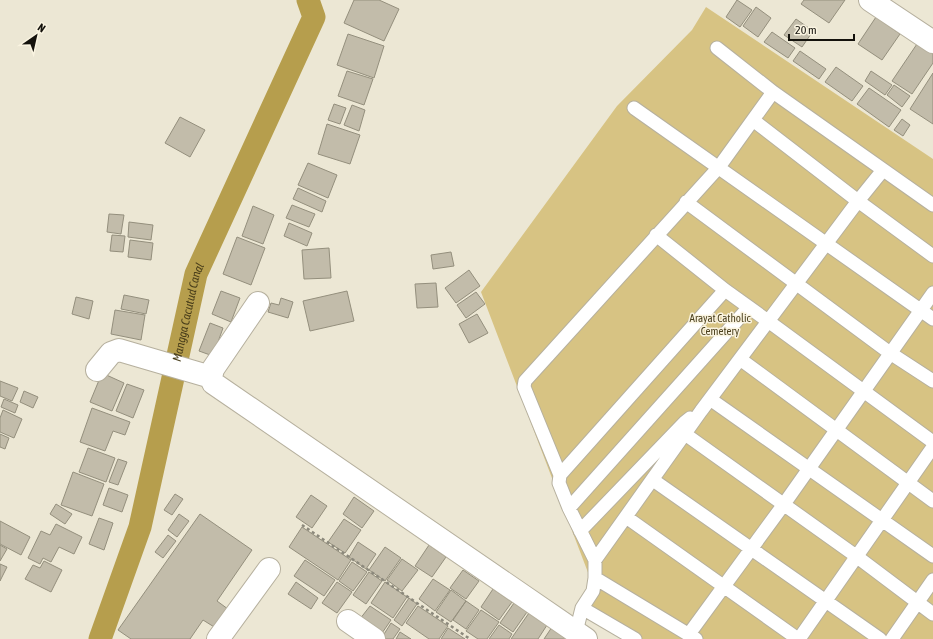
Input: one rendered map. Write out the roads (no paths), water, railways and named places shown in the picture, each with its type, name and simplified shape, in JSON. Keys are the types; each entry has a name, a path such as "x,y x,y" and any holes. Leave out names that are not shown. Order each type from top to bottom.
{"street":[{"path":"873,1 933,42"},
{"path":"205,375 213,369 258,303"},
{"path":"97,370 111,353 119,350 205,375 213,383 581,636"},
{"path":"218,639 269,569"},
{"path":"348,621 374,639"}],"lane":[{"path":"717,48 772,92 933,205"},
{"path":"581,636 582,608 593,591 595,560 569,508 559,483 560,475 524,387 525,381 719,167 772,92"},
{"path":"634,108 933,319"},
{"path":"753,120 858,201 933,256"},
{"path":"595,560 740,358 883,170"},
{"path":"686,202 890,353 933,381"},
{"path":"656,235 725,290 933,442"},
{"path":"560,475 725,290"},
{"path":"595,578 693,637 723,587 837,430 933,293"},
{"path":"569,508 749,307"},
{"path":"740,358 933,501"},
{"path":"710,399 933,556"},
{"path":"580,531 685,422 701,411"},
{"path":"685,434 856,556 933,614"},
{"path":"626,517 723,587 799,639 933,446"},
{"path":"653,480 880,639"},
{"path":"892,639 933,580"},
{"path":"582,608 635,639"}],"waterway":[{"name":"Mangga Cacutud Canal","path":"100,639 140,527 196,274 314,17 308,0"}],"park label":[{"name":"Arayat Catholic Cemetery","path":"720,324"}]}
